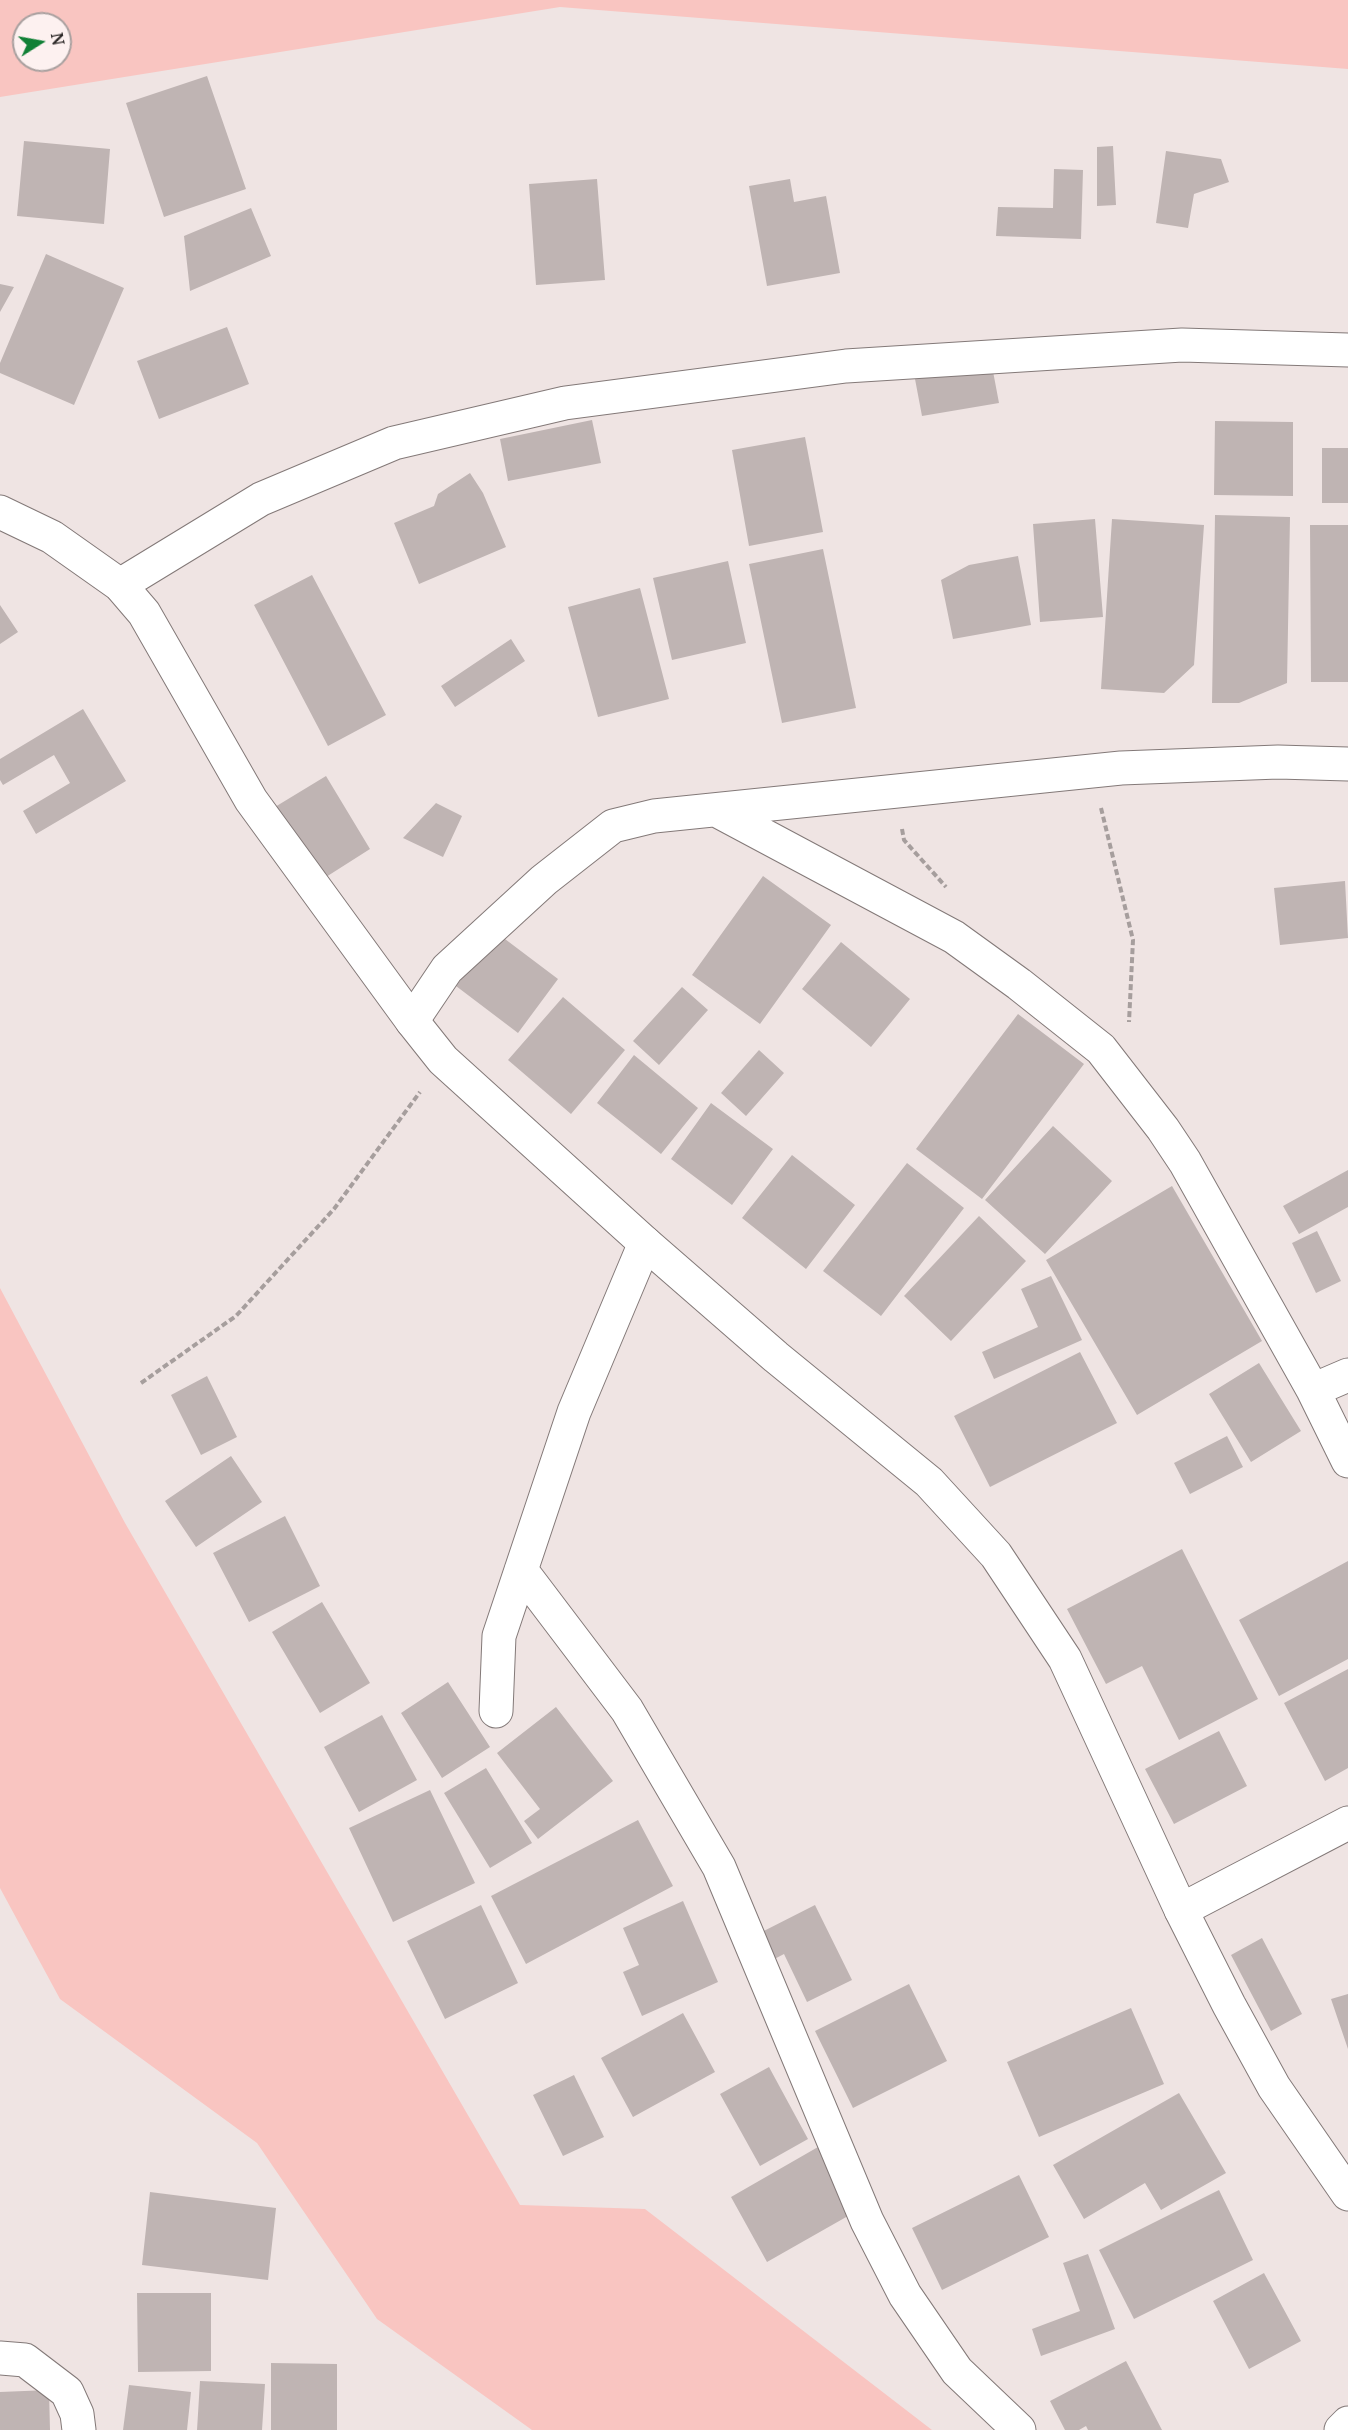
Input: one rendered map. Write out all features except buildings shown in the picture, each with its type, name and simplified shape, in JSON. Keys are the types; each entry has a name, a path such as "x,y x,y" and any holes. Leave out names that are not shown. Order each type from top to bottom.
{"street":[{"path":"120,585 261,499 394,443 566,403 846,366 1182,345 1348,350"},
{"path":"0,512 52,537 120,585 144,614 251,800 443,1060 645,1243 776,1357 929,1482 996,1555 1065,1659 1181,1911 1274,2087 1348,2194"},
{"path":"412,1021 447,969 544,880 613,826 654,816 1121,768 1278,762 1348,764"},
{"path":"718,811 954,938 1019,984 1101,1049 1185,1162 1313,1390 1348,1461"},
{"path":"496,1711 499,1636 574,1412 645,1243"},
{"path":"1313,1390 1348,1375"},
{"path":"521,1570 627,1710 719,1867 867,2221 905,2295 957,2371 1019,2430"},
{"path":"1181,1911 1348,1823"},
{"path":"0,2358 25,2360 67,2392 77,2414 79,2430"},
{"path":"1341,2430 1348,2423"}],"path":[{"path":"1093,771 1133,940 1128,1023"},
{"path":"141,1383 236,1316 334,1209 443,1060"}],"shaded area":[{"path":"0,0 1348,0 1348,69 560,7 0,97"},
{"path":"0,1288 125,1523 520,2205 645,2209 932,2430 532,2430 377,2319 257,2143 60,1999 0,1888"}]}
